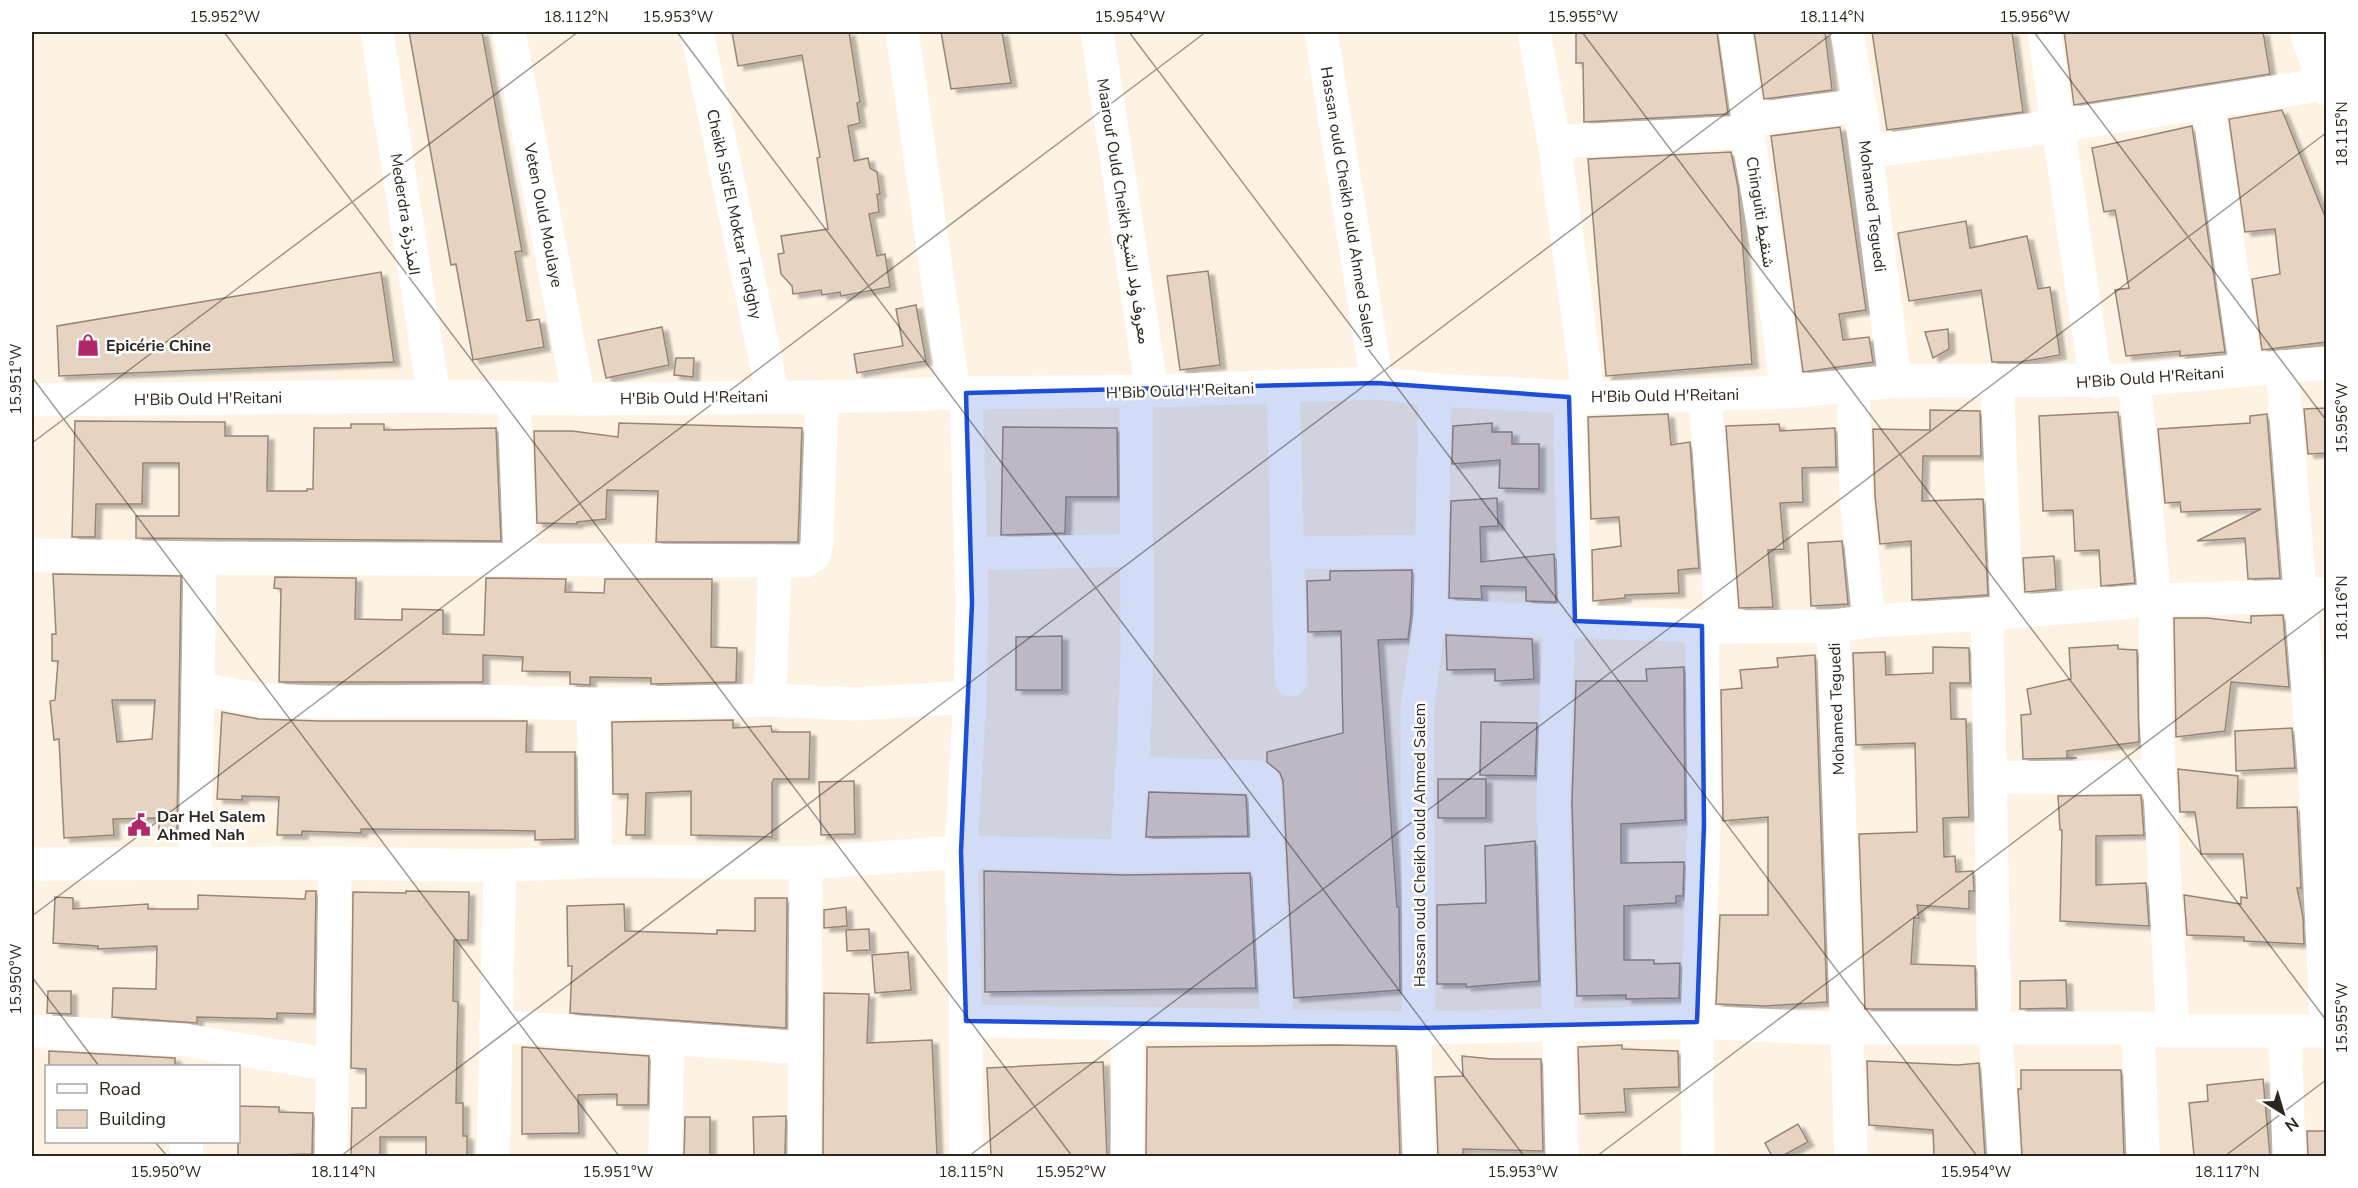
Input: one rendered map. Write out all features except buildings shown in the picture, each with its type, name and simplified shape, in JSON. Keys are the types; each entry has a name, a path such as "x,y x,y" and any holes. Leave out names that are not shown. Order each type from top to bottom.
{"street":[{"name":"Mederdra المذرذرة","path":"377,32 434,396"},
{"name":"Veten Ould Moulaye","path":"509,32 579,399"},
{"name":"Cheikh Sid'El Moktar Tendghy","path":"697,32 772,396"},
{"path":"902,32 960,393 972,554 970,697 961,852 966,1022 966,1156"},
{"name":"Maarouf Ould Cheikh معروف ولد الشيخ","path":"1097,32 1144,392 1136,550 1137,653 1126,856"},
{"name":"Hassan ould Cheikh ould Ahmed Salem","path":"1321,32 1377,383"},
{"path":"1534,32 1554,142 1579,397 1567,621 1553,801 1562,1156"},
{"name":"Chinguiti شنقيط","path":"1735,32 1787,393"},
{"name":"Mohamed Teguedi","path":"1848,32 1860,105 1895,381"},
{"path":"2044,32 2096,382"},
{"path":"1866,152 2326,87 2306,32"},
{"path":"2208,103 2246,370"},
{"path":"1554,142 1748,126 1860,105"},
{"name":"H'Bib Ould H'Reitani","path":"32,400 434,396 514,399 822,397 960,393 1144,392 1377,383 1435,390 1579,397 1787,393 1895,381 2134,381 2326,363"},
{"path":"2282,367 2314,594 2315,780 2326,1016"},
{"path":"1997,381 1997,613 1991,778 1995,1028 2004,1156"},
{"path":"2134,381 2155,600 2159,776 2173,1031"},
{"path":"1283,387 1291,680"},
{"path":"1852,387 1856,496 1869,621"},
{"name":"Hassan ould Cheikh ould Ahmed Salem","path":"1419,1156 1414,1048 1419,1028 1417,711 1430,615 1435,390"},
{"path":"1698,1156 1697,1022 1712,627 1705,394"},
{"path":"32,555 805,561 814,555 817,544 822,397"},
{"path":"514,399 520,560"},
{"path":"972,554 1136,550"},
{"path":"1287,552 1432,551"},
{"path":"195,864 200,558"},
{"path":"770,700 775,561"},
{"name":"Mohamed Teguedi","path":"1851,1156 1833,626 1869,621 2155,600 2314,594"},
{"path":"1430,615 1712,627 1833,626"},
{"path":"198,688 271,701 321,702 473,701 593,704 770,700 854,704 970,697"},
{"path":"593,704 596,861"},
{"path":"1131,773 1257,777 1266,786 1277,1025"},
{"path":"1991,778 2159,776"},
{"path":"32,864 335,863 500,866 596,861 806,863 961,852 1126,856 1269,854"},
{"path":"331,1156 335,863"},
{"path":"804,1156 806,863"},
{"path":"493,1156 500,866"},
{"path":"966,1022 1419,1028 1560,1027 1697,1022 1846,1027 2138,1028 2173,1031 2326,1030"},
{"path":"1127,1156 1128,1024"},
{"path":"495,1026 806,1048"},
{"path":"2138,1028 2143,1156"},
{"path":"32,1030 185,1053 331,1065"},
{"path":"2285,1031 2289,1156"},
{"path":"665,1156 668,1039"}],"highlighted area":[{"path":"1377,383 1569,397 1575,621 1702,626 1704,825 1697,1022 1419,1028 966,1021 961,852 972,603 966,393"}],"place":[{"name":"Epicérie Chine","path":"88,345"},
{"name":"Dar Hel Salem Ahmed Nah","path":"139,825"}]}
